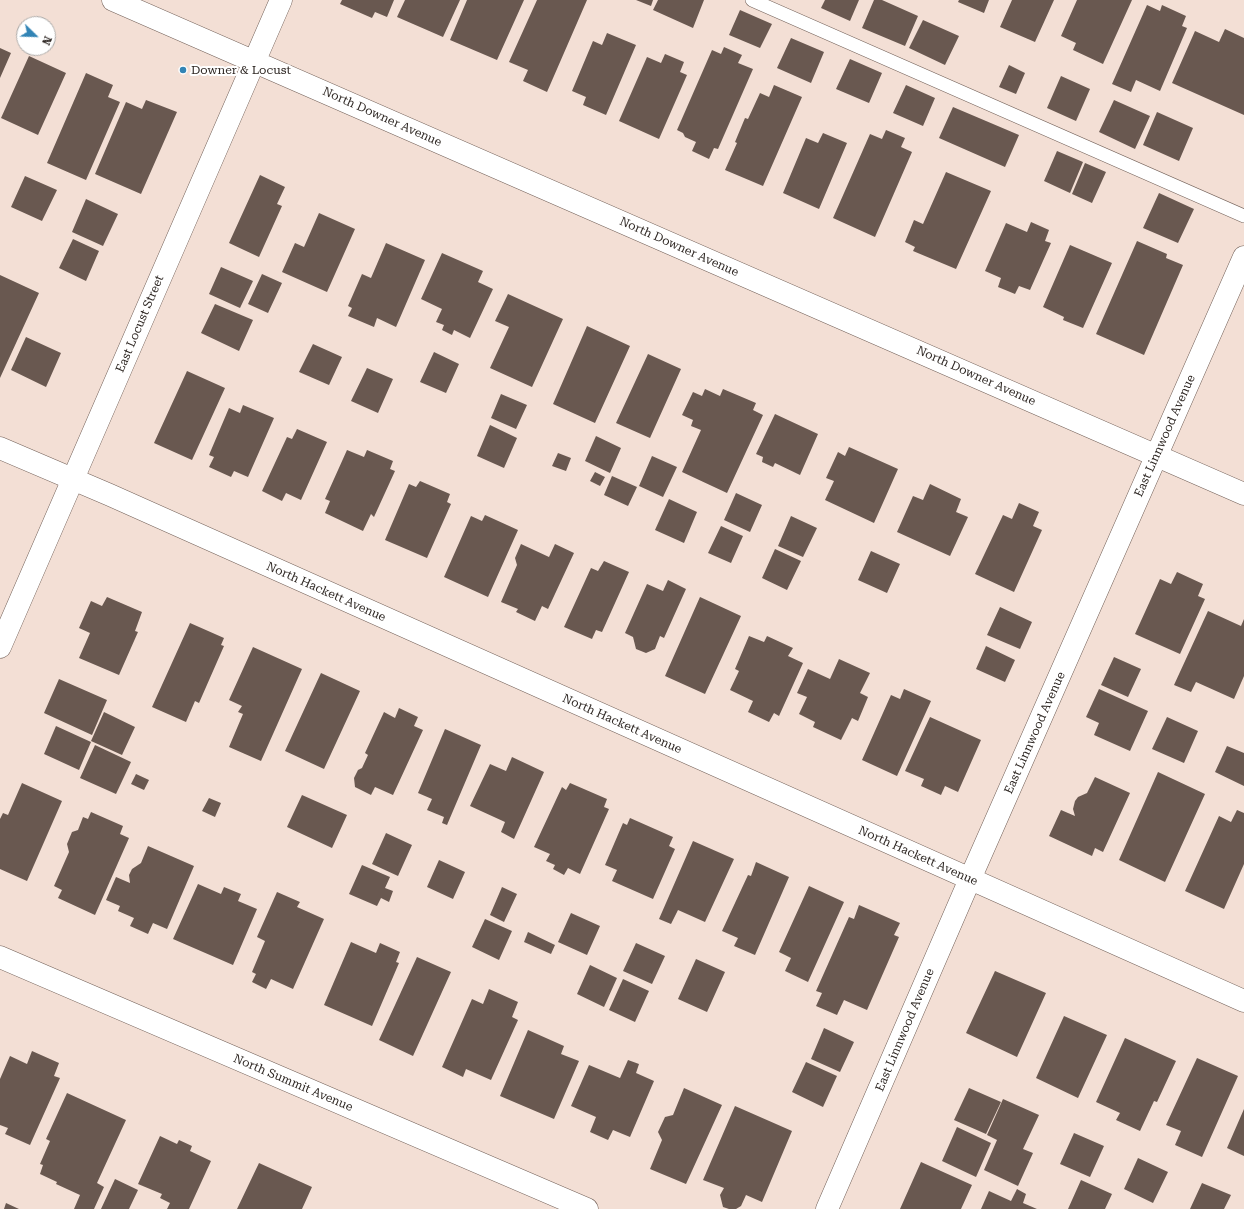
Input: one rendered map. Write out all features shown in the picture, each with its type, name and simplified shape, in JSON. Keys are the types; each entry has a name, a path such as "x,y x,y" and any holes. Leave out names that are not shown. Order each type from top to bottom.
{"street":[{"name":"North Downer Avenue","path":"114,0 1244,494"},
{"name":"East Locust Street","path":"0,647 281,0"},
{"name":"East Linnwood Avenue","path":"827,1209 970,879 1244,257"},
{"name":"North Hackett Avenue","path":"0,448 73,479 1244,1001"},
{"name":"North Summit Avenue","path":"0,957 587,1209"}],"lane":[{"path":"752,0 1244,216"}],"building":[{"path":"342,0 394,0 387,17 375,12 372,18 340,4"},
{"path":"405,0 460,0 443,37 397,17"},
{"path":"467,0 524,0 497,60 450,40"},
{"path":"537,0 587,0 547,92 523,81 528,70 509,62"},
{"path":"636,0 653,0 651,6"},
{"path":"658,0 704,0 693,28 653,10"},
{"path":"825,0 859,0 850,21 821,8"},
{"path":"874,0 882,0 918,16 905,46 862,28"},
{"path":"959,0 989,0 984,13 958,2"},
{"path":"1012,0 1054,0 1035,42 1000,27"},
{"path":"1077,0 1132,0 1103,64 1073,50 1076,43 1061,36"},
{"path":"1147,5 1160,11 1162,5 1186,16 1182,26 1187,28 1160,91 1136,80 1131,92 1112,84"},
{"path":"740,10 772,24 760,48 729,35"},
{"path":"923,20 959,36 945,65 909,48"},
{"path":"1225,29 1244,38 1244,115 1172,83 1195,31 1219,42"},
{"path":"607,33 636,45 606,115 583,105 586,97 572,91 593,41 602,45"},
{"path":"791,38 824,52 811,83 777,68"},
{"path":"724,47 742,55 738,63 753,69 718,149 714,148 709,159 692,151 696,142 685,137 683,133 677,130 712,50 721,54"},
{"path":"0,48 11,53 0,78"},
{"path":"665,54 684,62 680,72 687,75 659,139 619,121 647,57 661,63"},
{"path":"29,56 66,73 38,135 1,118"},
{"path":"850,59 882,73 869,103 836,89"},
{"path":"1009,65 1025,73 1016,94 999,87"},
{"path":"86,73 113,85 108,97 120,102 86,180 47,163"},
{"path":"1061,76 1090,89 1076,121 1047,108"},
{"path":"774,85 802,97 763,186 725,170 737,143 735,142 745,118 748,119 760,93 769,97"},
{"path":"906,85 935,98 923,126 893,113"},
{"path":"146,100 177,112 141,194 95,174 126,102 142,109"},
{"path":"1114,100 1150,116 1135,149 1099,132"},
{"path":"953,107 1019,135 1005,167 939,138"},
{"path":"1157,112 1193,128 1179,161 1143,145"},
{"path":"886,130 905,138 901,147 912,152 875,237 833,218 870,134 882,139"},
{"path":"823,133 847,143 819,209 783,193 806,138 818,143"},
{"path":"1057,151 1083,162 1070,193 1044,181"},
{"path":"1085,163 1106,172 1092,203 1072,194"},
{"path":"946,172 991,191 956,269 913,251 915,247 905,242 914,220 923,224"},
{"path":"260,175 285,187 277,204 282,206 259,257 229,243"},
{"path":"25,176 57,190 42,221 11,207"},
{"path":"1159,193 1194,209 1178,243 1143,228"},
{"path":"86,199 118,214 103,246 72,232"},
{"path":"319,213 355,229 327,292 282,272 295,243 304,247"},
{"path":"1031,222 1049,230 1045,241 1051,243 1030,290 1019,286 1015,294 998,287 1001,278 985,271 1006,223 1027,232"},
{"path":"73,239 99,251 86,281 59,268"},
{"path":"1137,241 1167,254 1166,258 1183,265 1144,355 1096,334"},
{"path":"386,243 425,260 396,327 377,318 374,327 348,316 352,308 348,306 362,274 371,278"},
{"path":"1070,245 1112,263 1083,328 1063,320 1064,317 1043,307"},
{"path":"442,253 483,271 478,282 493,289 470,338 454,330 452,335 442,330 444,325 436,322 442,309 421,299"},
{"path":"221,267 253,281 240,308 209,294"},
{"path":"262,274 282,283 268,313 248,304"},
{"path":"0,275 39,293 0,378"},
{"path":"508,294 563,319 532,387 490,368 509,327 495,321"},
{"path":"215,304 253,320 239,351 201,333"},
{"path":"587,326 630,346 595,423 553,404"},
{"path":"26,337 61,353 46,387 11,370"},
{"path":"313,344 342,357 329,385 299,372"},
{"path":"434,352 459,364 446,393 420,382"},
{"path":"648,354 681,369 650,438 616,423"},
{"path":"367,368 393,379 378,413 351,401"},
{"path":"187,371 225,388 192,460 154,443"},
{"path":"705,389 720,396 723,389 756,403 753,410 763,415 727,493 682,472 701,430 691,426 693,420 682,415 693,392 702,396"},
{"path":"501,394 527,405 516,429 491,418"},
{"path":"243,405 274,418 248,477 234,471 231,477 209,467 214,457 209,455 229,408 240,413"},
{"path":"775,414 818,434 800,475 775,463 773,467 762,462 763,457 756,454"},
{"path":"490,425 517,438 504,468 477,456"},
{"path":"297,429 327,442 301,500 286,493 282,501 262,491 287,437 292,439"},
{"path":"596,436 621,448 610,473 585,461"},
{"path":"849,447 898,469 874,523 825,500 834,481 826,478 838,452 845,456"},
{"path":"347,450 364,457 367,450 393,461 390,469 395,471 374,517 371,514 363,531 325,513 330,501 325,499"},
{"path":"558,453 571,458 566,471 552,466"},
{"path":"652,456 677,467 663,497 639,486"},
{"path":"595,472 605,477 600,486 590,481"},
{"path":"612,476 637,487 628,506 604,495"},
{"path":"420,481 450,494 447,502 451,504 427,558 385,540 409,484 416,487"},
{"path":"930,484 961,499 956,512 968,517 950,556 897,532 913,496 923,500"},
{"path":"736,493 762,505 750,532 724,520"},
{"path":"669,499 697,512 684,543 655,530"},
{"path":"1019,503 1039,512 1033,526 1042,530 1014,592 975,574 1003,515 1012,519"},
{"path":"485,515 518,530 488,597 444,577 471,516 482,521"},
{"path":"791,516 817,528 803,557 778,546"},
{"path":"721,526 743,536 731,563 708,553"},
{"path":"521,544 549,557 555,544 574,553 548,609 542,606 535,621 516,612 518,609 501,602 517,565 515,558"},
{"path":"775,549 801,561 787,590 762,578"},
{"path":"871,551 900,564 887,593 858,580"},
{"path":"604,561 629,572 602,632 596,630 592,639 564,627 591,568 598,571"},
{"path":"1177,572 1203,584 1198,596 1205,599 1180,654 1135,634 1160,579 1171,584"},
{"path":"668,580 686,589 664,638 660,636 655,649 646,653 636,649 633,637 625,633 647,584 663,591"},
{"path":"107,597 142,612 135,631 138,632 119,675 79,658 90,633 79,628 91,601 102,606"},
{"path":"700,597 741,616 705,694 665,676"},
{"path":"1000,607 1032,622 1020,649 987,635"},
{"path":"1208,611 1241,626 1244,619 1244,676 1234,699 1196,682 1191,692 1174,685"},
{"path":"190,623 224,638 221,645 224,646 199,703 195,701 186,722 152,707"},
{"path":"749,636 764,642 767,636 793,648 788,656 803,663 779,716 774,713 769,722 748,712 753,701 730,690 739,671 735,669"},
{"path":"986,646 1015,660 1005,682 976,669"},
{"path":"253,647 302,669 261,761 229,747 243,714 238,712 242,706 229,700"},
{"path":"1114,657 1141,669 1128,697 1101,685"},
{"path":"839,659 870,673 860,693 868,697 858,721 852,718 841,740 813,727 815,722 799,714 807,697 797,693 808,669 830,679"},
{"path":"321,673 360,691 324,769 285,751"},
{"path":"59,679 107,700 92,735 44,713"},
{"path":"904,689 931,701 897,776 862,760 891,695 900,699"},
{"path":"1099,689 1148,711 1130,751 1094,735 1099,723 1086,717"},
{"path":"399,708 418,717 414,726 423,730 393,795 375,787 371,795 355,787 354,778 358,770 362,768 368,755 365,753 384,712 395,718"},
{"path":"104,712 135,727 122,755 91,741"},
{"path":"930,717 981,740 958,792 945,786 941,795 921,786 924,779 905,771"},
{"path":"1167,717 1198,731 1184,763 1152,749"},
{"path":"56,726 91,742 79,770 44,754"},
{"path":"445,729 481,745 447,825 442,823 444,817 427,810 432,799 418,793"},
{"path":"95,745 131,762 116,794 80,778"},
{"path":"1227,746 1244,753 1244,786 1215,772"},
{"path":"512,757 544,772 514,839 501,832 505,822 470,806 490,764 506,771"},
{"path":"1158,772 1205,794 1165,882 1119,860"},
{"path":"136,774 149,780 144,790 131,784"},
{"path":"1095,777 1130,793 1103,852 1095,848 1092,856 1049,836 1061,810 1075,816 1073,809 1075,801 1078,797 1087,793"},
{"path":"22,783 62,801 27,881 0,869 0,819 3,813 8,815"},
{"path":"570,783 607,799 604,807 609,809 580,874 568,868 564,875 553,869 555,865 546,861 550,854 534,847 562,787 566,790"},
{"path":"302,795 347,815 332,848 287,827"},
{"path":"209,798 221,803 215,817 202,811"},
{"path":"1237,810 1244,813 1244,864 1224,909 1185,891 1219,816 1231,822"},
{"path":"91,812 123,826 120,834 129,838 95,915 58,898 62,890 54,886 69,852 67,844 72,832 78,830 83,817 88,819"},
{"path":"630,818 673,837 669,846 675,849 653,899 612,881 617,870 605,865 623,823 627,825"},
{"path":"386,833 412,845 398,876 372,864"},
{"path":"693,841 734,859 705,922 678,910 671,924 659,919"},
{"path":"148,846 194,866 167,929 153,923 148,934 130,926 134,918 118,911 120,906 106,900 116,877 130,883 129,875 132,869 141,863"},
{"path":"439,860 465,872 453,899 427,887"},
{"path":"756,862 789,877 755,955 734,946 738,938 722,931 748,875 751,876"},
{"path":"362,865 390,877 385,888 393,891 389,902 381,898 377,906 349,894"},
{"path":"198,884 221,894 224,887 241,894 238,901 257,909 233,965 173,939"},
{"path":"809,886 844,902 808,982 785,971 791,958 779,952"},
{"path":"502,887 517,894 504,922 490,915"},
{"path":"277,892 300,902 297,907 324,919 293,989 271,979 266,989 252,982 256,974 252,972 265,941 257,937"},
{"path":"859,905 900,923 894,935 899,937 867,1010 844,1000 837,1015 816,1006 822,993 816,991 849,917 854,919"},
{"path":"571,913 600,926 587,955 558,942"},
{"path":"485,919 512,931 499,960 472,947"},
{"path":"528,932 555,945 551,954 524,942"},
{"path":"351,942 376,953 380,943 400,952 396,962 399,963 372,1026 324,1005"},
{"path":"636,943 665,956 652,984 623,971"},
{"path":"417,957 451,972 413,1056 379,1040"},
{"path":"696,959 725,972 707,1012 678,999"},
{"path":"590,965 617,978 604,1007 577,994"},
{"path":"995,971 1046,993 1017,1057 966,1033"},
{"path":"623,979 649,991 635,1022 609,1010"},
{"path":"489,989 518,1002 512,1017 518,1020 491,1080 466,1069 463,1077 442,1067 472,999 483,1004"},
{"path":"1064,1016 1107,1035 1078,1098 1036,1078"},
{"path":"824,1028 854,1042 840,1072 811,1059"},
{"path":"528,1030 564,1046 561,1054 579,1061 554,1119 500,1096"},
{"path":"1125,1038 1176,1061 1157,1102 1154,1101 1140,1131 1116,1120 1120,1113 1096,1102"},
{"path":"32,1051 59,1063 54,1076 60,1078 30,1145 5,1134 8,1128 0,1125 0,1079 10,1056 27,1064"},
{"path":"1197,1058 1238,1076 1202,1157 1175,1145 1181,1131 1166,1125"},
{"path":"628,1060 639,1064 636,1073 654,1081 630,1137 613,1130 608,1140 590,1132 596,1117 571,1106 589,1065 620,1078"},
{"path":"806,1062 837,1076 823,1107 792,1092"},
{"path":"684,1088 722,1105 686,1184 650,1169 662,1140 658,1132 665,1117 673,1115"},
{"path":"969,1088 1001,1102 986,1134 954,1120"},
{"path":"67,1093 126,1120 97,1183 104,1187 94,1209 74,1209 80,1195 56,1184 57,1182 40,1174 43,1165 40,1164 50,1141 46,1139"},
{"path":"1003,1099 1039,1115 1023,1149 1033,1153 1018,1186 984,1170 997,1140 987,1135"},
{"path":"735,1106 792,1131 762,1202 746,1195 741,1206 736,1209 729,1209 723,1207 720,1195 724,1188 703,1180"},
{"path":"1244,1109 1244,1156 1227,1148"},
{"path":"957,1127 991,1143 976,1177 942,1161"},
{"path":"1074,1133 1104,1146 1090,1177 1060,1164"},
{"path":"160,1136 177,1144 179,1140 192,1146 190,1151 211,1161 189,1209 167,1209 170,1203 160,1198 162,1194 138,1184"},
{"path":"1138,1158 1168,1172 1153,1203 1124,1189"},
{"path":"921,1162 972,1185 961,1209 900,1209"},
{"path":"259,1163 312,1187 302,1209 237,1209"},
{"path":"115,1179 138,1190 129,1209 101,1209"},
{"path":"1081,1180 1112,1194 1105,1209 1068,1209"},
{"path":"1202,1183 1231,1195 1224,1209 1190,1209"},
{"path":"1017,1189 1026,1194 1023,1203 1037,1209 981,1209 989,1191 1011,1201"},
{"path":"6,1203 19,1209 4,1209"}],"place":[{"name":"Downer & Locust","path":"183,70"}]}
